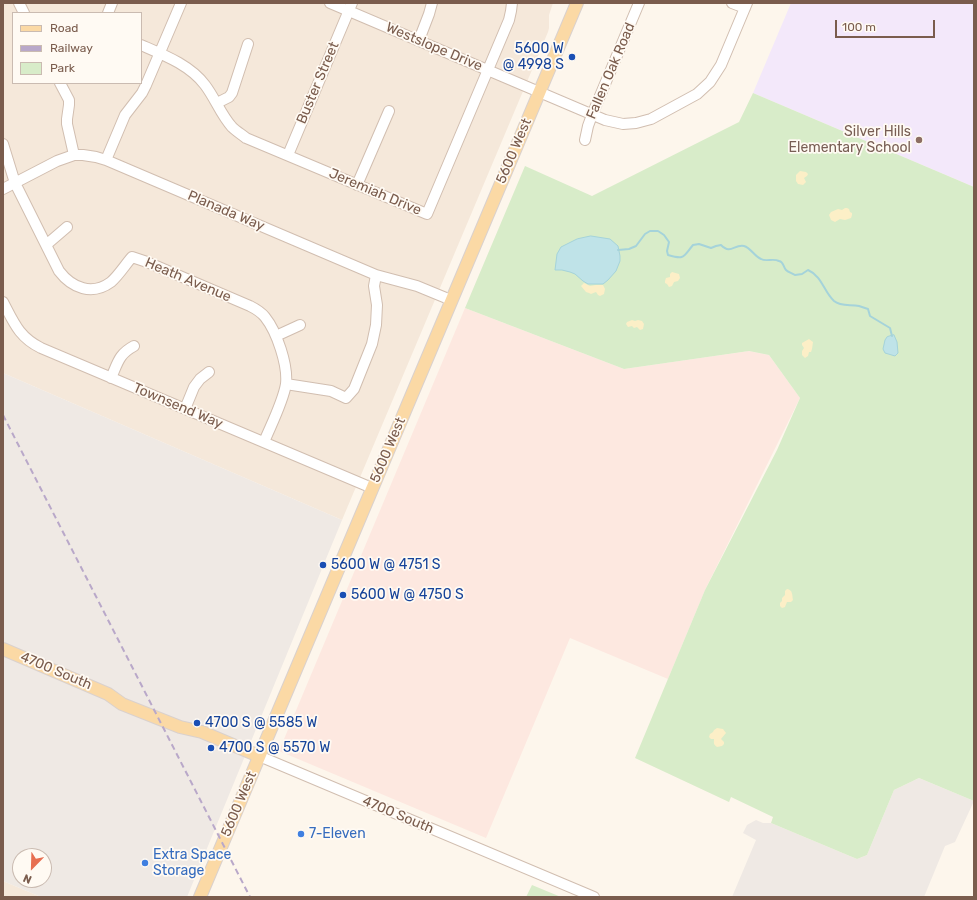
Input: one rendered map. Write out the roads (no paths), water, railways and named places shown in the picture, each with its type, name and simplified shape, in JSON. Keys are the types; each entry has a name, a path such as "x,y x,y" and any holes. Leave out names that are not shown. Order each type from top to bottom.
{"main road":[{"name":"5600 West","path":"200,897 577,3"},
{"name":"4700 South","path":"3,649 108,694 121,695 182,720 202,732 260,756"}],"street":[{"path":"19,3 24,12"},
{"path":"106,160 125,115 142,93 181,3"},
{"name":"Westslope Drive","path":"330,3 350,7 419,40 539,92 605,120 623,124 636,123 651,119 697,94 710,82 721,65 746,6"},
{"path":"419,40 432,3"},
{"name":"Jeremiah Drive","path":"142,45 187,67 206,85 230,125 246,138 427,214 509,20 512,11 512,3"},
{"name":"Fallen Oak Road","path":"585,140 592,114 639,3"},
{"path":"732,3 746,6"},
{"name":"Buster Street","path":"288,155 350,7"},
{"path":"217,103 229,97 232,93 248,44"},
{"path":"61,84 69,100 67,124 74,156"},
{"path":"357,185 389,111"},
{"name":"Heath Avenue","path":"3,144 14,182 59,271 76,287 97,289 105,286 112,281 132,257 256,309 266,317 276,336 284,362 286,384 264,442"},
{"name":"Planada Way","path":"3,189 57,161 83,155 96,157 376,275 417,286 451,300"},
{"path":"46,245 67,227"},
{"path":"286,384 331,391 346,398 354,389 372,344 375,332 377,305 374,286 376,275"},
{"name":"Townsend Way","path":"3,302 21,334 32,344 372,488"},
{"path":"276,336 300,325"},
{"path":"111,378 120,356 126,350 134,346"},
{"path":"184,408 194,387 200,378 208,372"},
{"name":"4700 South","path":"260,756 594,897"}],"water":[{"path":"591,236 610,239 618,246 620,261 616,271 608,280 603,284 588,284 575,274 562,270 555,270 557,254 561,247 577,239"},
{"path":"894,335 897,342 898,353 895,356 885,353 883,349 887,337"}],"waterway":[{"path":"618,250 629,249 636,246 645,234 650,231 658,231 664,235 669,242 667,251 668,255 678,257 685,255 693,245 699,244 711,248 721,245 727,249 744,246 749,248 761,259 774,260 783,263 786,270 795,275 802,274 808,270 813,273 817,276 834,301 840,304 856,305 868,309 870,316 890,328 892,336"}],"railway":[{"path":"3,415 250,897"}],"place":[{"name":"5600 W @ 4998 S","path":"572,57"},
{"name":"Silver Hills Elementary School","path":"919,140"},
{"name":"5600 W @ 4751 S","path":"323,565"},
{"name":"5600 W @ 4750 S","path":"343,595"},
{"name":"4700 S @ 5585 W","path":"197,723"},
{"name":"4700 S @ 5570 W","path":"211,748"},
{"name":"7-Eleven","path":"301,834"},
{"name":"Extra Space Storage","path":"145,863"}]}
